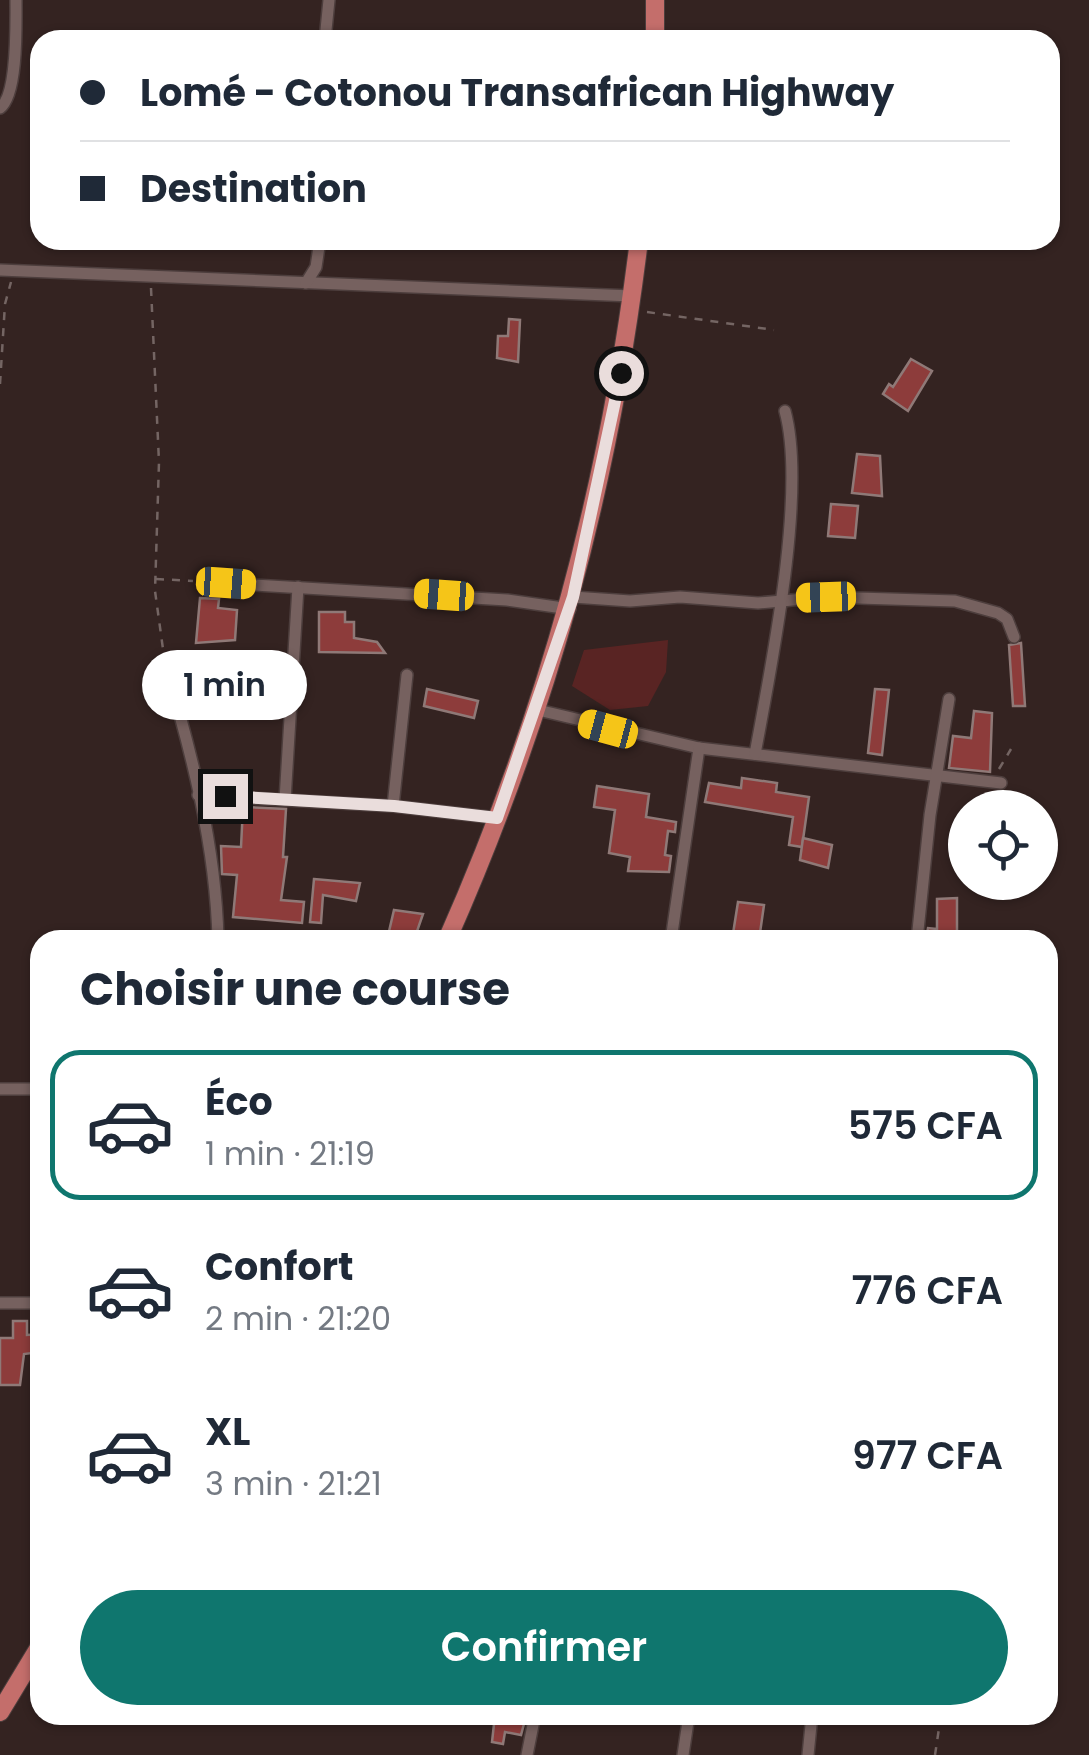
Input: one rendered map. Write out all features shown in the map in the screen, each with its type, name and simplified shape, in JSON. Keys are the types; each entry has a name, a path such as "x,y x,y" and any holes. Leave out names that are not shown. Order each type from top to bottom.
{"highway":[{"path":"655,30 656,0"},
{"path":"451,930 538,710 572,603 607,448 638,250"},
{"path":"0,1712 30,1662"}],"street":[{"path":"0,108 8,100 12,81 16,0"},
{"path":"326,30 329,0"},
{"path":"306,283 316,267 319,250"},
{"path":"0,270 632,302"},
{"path":"755,754 779,601 789,484 790,430 784,410"},
{"path":"205,582 572,603 826,597 969,602 1007,619 1014,637"},
{"path":"285,800 298,587"},
{"path":"164,660 198,795 214,876 217,930"},
{"path":"394,806 407,674"},
{"path":"918,930 949,699"},
{"path":"538,710 699,748 996,782"},
{"path":"672,930 699,748"},
{"path":"198,795 394,806 497,818"},
{"path":"0,1089 30,1089"},
{"path":"0,1303 30,1303"},
{"path":"526,1755 533,1725"},
{"path":"684,1755 688,1725"},
{"path":"808,1755 811,1725"}],"path":[{"path":"0,384 5,304 14,270"},
{"path":"151,277 160,462 156,579 164,660"},
{"path":"632,302 678,318 774,330"},
{"path":"156,579 205,582"},
{"path":"996,782 1011,749"},
{"path":"935,1755 940,1725"}],"shaded area":[{"path":"668,640 666,672 648,706 610,710 572,686 584,650"}],"building":[{"path":"509,319 520,320 518,362 497,358 498,336 508,336"},
{"path":"911,359 932,371 908,411 883,394 889,384 893,387"},
{"path":"857,454 880,456 882,496 852,493"},
{"path":"831,504 858,506 855,538 828,536"},
{"path":"200,598 219,599 218,608 237,610 235,640 196,643"},
{"path":"319,612 345,612 345,622 354,622 354,638 377,642 385,653 319,652"},
{"path":"1021,643 1025,706 1013,706 1009,645"},
{"path":"240,664 267,665 265,717 238,716"},
{"path":"427,689 478,701 474,718 424,706"},
{"path":"875,689 889,690 882,755 868,753"},
{"path":"974,711 992,713 990,772 949,768 953,736 971,738"},
{"path":"742,778 777,783 776,792 809,797 802,847 789,845 793,817 705,802 709,783 741,788"},
{"path":"597,786 649,794 646,817 676,822 675,832 668,831 665,855 671,856 669,872 628,871 630,857 609,853 615,810 594,807"},
{"path":"243,807 286,809 283,857 287,857 281,900 304,902 302,923 233,917 237,875 222,874 221,846 241,847"},
{"path":"803,838 832,845 828,868 800,860"},
{"path":"314,879 360,883 356,901 323,895 321,923 310,922"},
{"path":"937,899 957,900 957,930 928,930 937,929"},
{"path":"738,902 764,905 760,930 734,930"},
{"path":"394,910 423,914 417,930 389,930"},
{"path":"13,1321 27,1321 30,1353 24,1354 20,1385 0,1385 0,1338 13,1338"},
{"path":"494,1725 524,1725 521,1735 505,1732 503,1744 492,1742"}],"route":[{"path":"225,796 394,806 497,818 538,710 573,597 621,373"}]}
